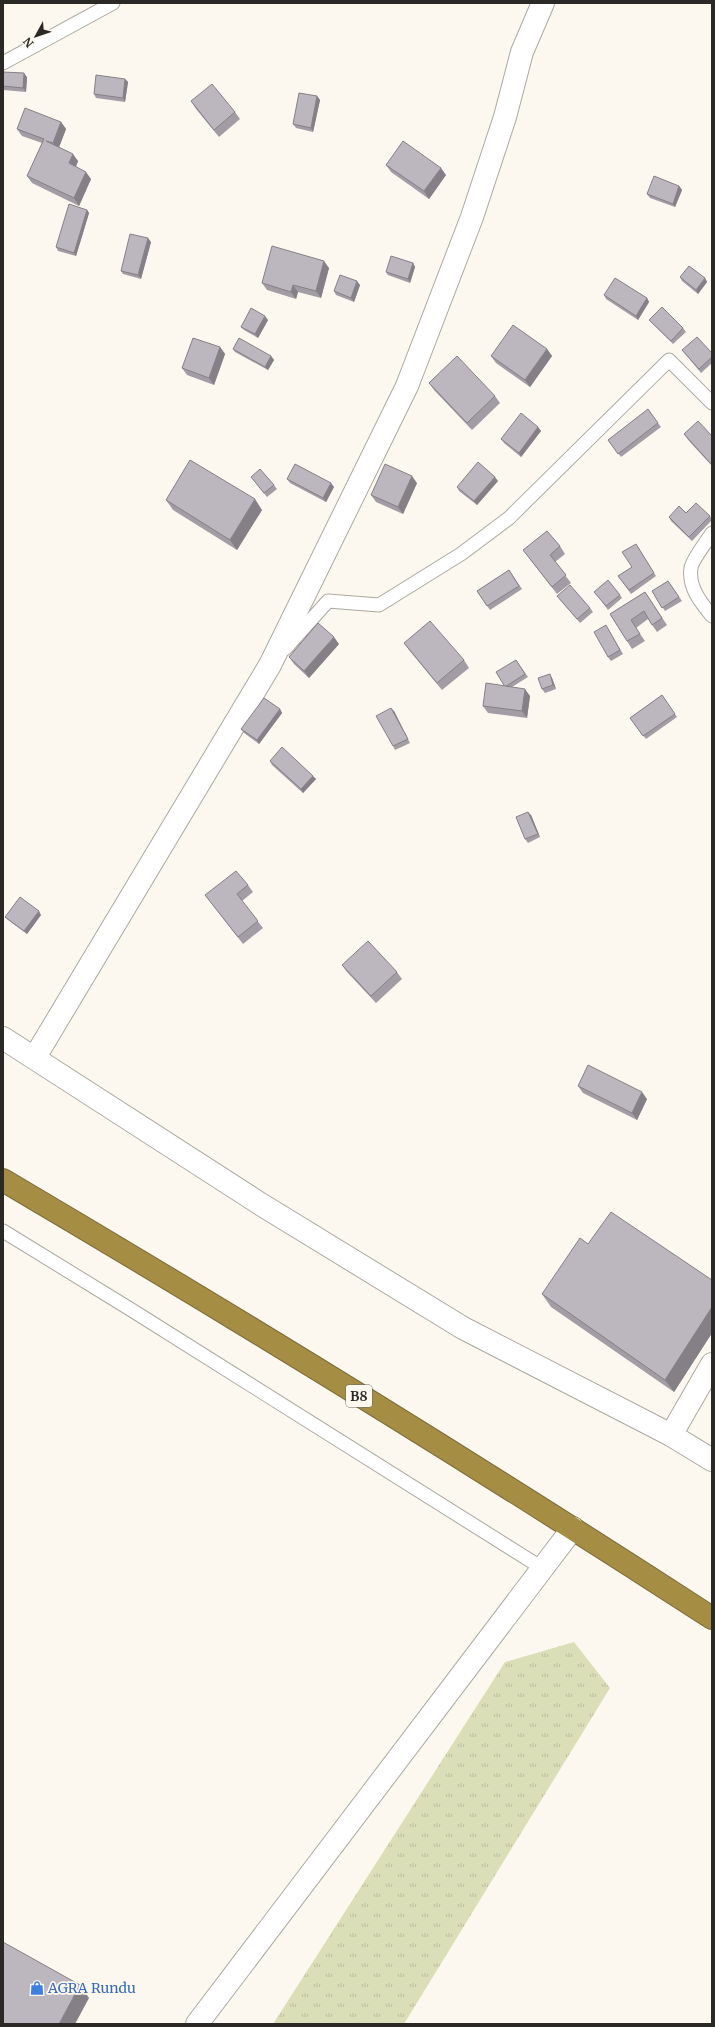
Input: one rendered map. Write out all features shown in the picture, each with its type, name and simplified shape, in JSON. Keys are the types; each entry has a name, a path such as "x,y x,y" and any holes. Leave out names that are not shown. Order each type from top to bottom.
{"highway":[{"name":"B8","path":"3,1180 153,1269 573,1528 712,1618"}],"street":[{"path":"35,1057 270,665 406,386 472,217 505,117 522,52 543,3"},
{"path":"3,1038 35,1057 262,1205 463,1328 671,1435 712,1460"},
{"path":"671,1435 712,1364"},
{"path":"196,2024 573,1528"}],"lane":[{"path":"3,63 113,3"},
{"path":"270,665 328,601 379,605 461,554 509,518 669,360 712,403"},
{"path":"712,533 691,567 692,584 694,589 699,600 712,616"},
{"path":"3,1231 130,1308 542,1568"}],"green space":[{"path":"574,1642 610,1688 404,2024 273,2024 505,1662"}],"building":[{"path":"3,72 24,73 23,88 3,86"},
{"path":"96,75 125,79 123,98 94,94"},
{"path":"212,84 235,112 214,130 191,101"},
{"path":"299,93 317,96 311,128 293,124"},
{"path":"25,108 61,122 53,143 46,141 73,154 69,163 86,172 74,198 27,176 44,139 17,129"},
{"path":"403,141 441,168 424,191 386,165"},
{"path":"654,176 679,186 673,204 647,194"},
{"path":"69,204 87,210 74,253 56,247"},
{"path":"130,234 148,238 138,275 121,271"},
{"path":"272,246 324,261 316,291 293,285 291,292 262,283"},
{"path":"391,256 413,263 408,279 386,272"},
{"path":"689,266 705,278 696,290 680,277"},
{"path":"340,275 357,281 351,298 334,291"},
{"path":"615,278 647,298 636,316 604,295"},
{"path":"662,307 683,328 671,341 649,320"},
{"path":"251,308 265,316 255,334 241,327"},
{"path":"513,325 547,349 525,380 491,356"},
{"path":"697,337 712,353 712,357 699,369 682,350"},
{"path":"193,338 220,347 209,378 182,368"},
{"path":"239,338 271,356 265,367 233,349"},
{"path":"457,356 495,396 467,423 429,383"},
{"path":"648,409 658,423 618,454 608,440"},
{"path":"521,413 538,427 519,453 501,439"},
{"path":"698,421 712,436 712,465 684,434"},
{"path":"190,460 255,499 230,540 166,500"},
{"path":"478,462 495,477 474,501 457,487"},
{"path":"295,464 331,483 323,498 287,479"},
{"path":"385,464 412,476 398,507 371,495"},
{"path":"260,469 274,485 264,493 251,477"},
{"path":"696,503 710,516 689,537 669,517 679,506 686,513"},
{"path":"547,531 560,546 550,555 566,575 552,587 523,550"},
{"path":"636,544 654,573 629,590 618,576 632,567 622,552"},
{"path":"509,570 519,586 487,606 477,591"},
{"path":"608,580 620,595 606,606 594,592"},
{"path":"668,581 679,597 662,608 652,591"},
{"path":"570,585 590,608 577,619 557,596"},
{"path":"645,592 662,618 652,625 644,611 631,620 640,634 627,641 610,614"},
{"path":"430,621 464,660 437,683 404,643"},
{"path":"318,623 334,637 304,671 289,657"},
{"path":"606,625 620,650 608,657 594,632"},
{"path":"516,660 525,674 505,687 496,672"},
{"path":"550,674 553,685 542,689 538,678"},
{"path":"486,683 525,689 522,711 483,706"},
{"path":"662,695 675,714 643,736 630,718"},
{"path":"264,698 280,709 257,740 241,729"},
{"path":"391,708 408,739 393,746 376,716"},
{"path":"282,747 313,776 301,789 270,761"},
{"path":"528,812 538,834 525,839 516,817"},
{"path":"236,871 248,885 237,894 258,921 238,937 205,895"},
{"path":"20,897 39,911 24,931 5,917"},
{"path":"368,941 397,972 371,996 342,965"},
{"path":"588,1065 642,1092 632,1113 578,1086"},
{"path":"611,1212 712,1280 712,1307 665,1380 542,1294 580,1238 588,1244"},
{"name":"AGRA Rundu","path":"3,1942 80,1985 59,2024 3,2024"}],"place":[{"name":"AGRA Rundu","path":"37,1988"}]}
